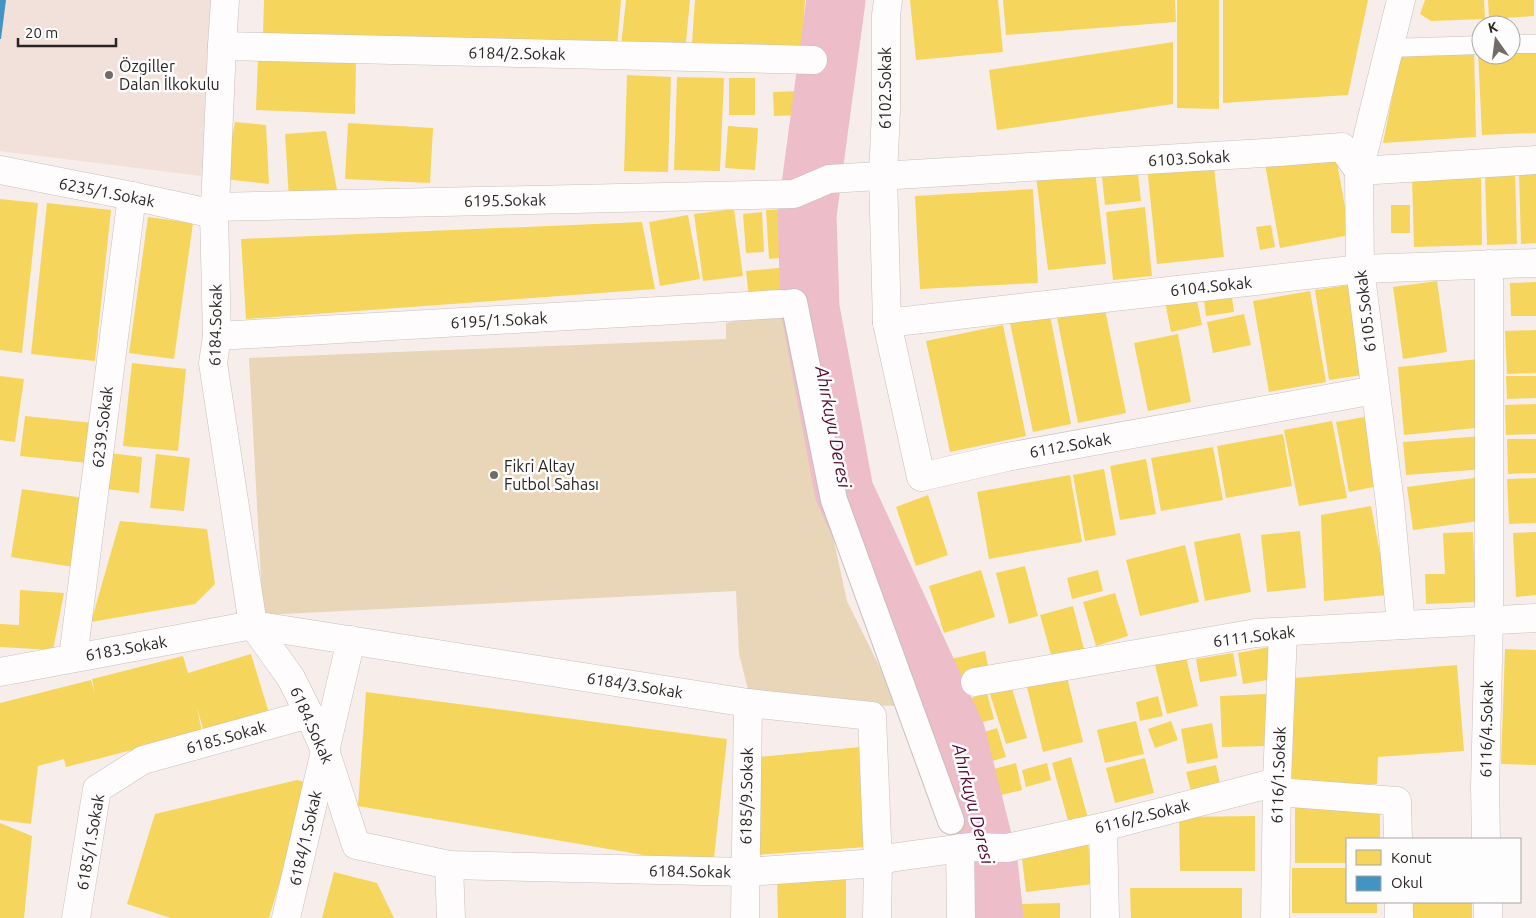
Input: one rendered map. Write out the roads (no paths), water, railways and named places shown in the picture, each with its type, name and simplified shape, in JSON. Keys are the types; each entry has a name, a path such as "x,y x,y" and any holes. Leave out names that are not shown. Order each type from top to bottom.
{"street":[{"name":"6184.Sokak","path":"226,0 214,211 217,336 213,363 252,625 291,678 326,750 356,845 449,865 745,872 878,863 890,858 965,848"},
{"name":"6102.Sokak","path":"887,323 883,175 886,111 886,15 888,0"},
{"name":"6105.Sokak","path":"1401,0 1359,171 1360,269 1390,503 1401,625"},
{"name":"6184/2.Sokak","path":"222,46 813,60"},
{"name":"6103.Sokak","path":"794,194 829,179 1269,153 1342,146 1359,171"},
{"path":"1359,171 1536,160"},
{"name":"6235/1.Sokak","path":"0,170 214,211"},
{"name":"6195.Sokak","path":"214,211 794,194"},
{"name":"6239.Sokak","path":"72,658 132,196"},
{"name":"6104.Sokak","path":"887,323 1360,269 1536,263"},
{"name":"6116/4.Sokak","path":"1486,838 1490,264"},
{"path":"780,304 794,302 834,500 951,821"},
{"name":"6195/1.Sokak","path":"217,336 780,304"},
{"name":"6112.Sokak","path":"887,323 921,477 1007,457 1375,390"},
{"name":"6111.Sokak","path":"975,682 1256,633 1536,618"},
{"name":"6183.Sokak","path":"0,672 252,625"},
{"name":"6184/3.Sokak","path":"252,625 748,703 872,716 878,863"},
{"name":"6116/1.Sokak","path":"1275,918 1277,787 1283,632"},
{"name":"6184/1.Sokak","path":"286,918 351,640"},
{"name":"6185/9.Sokak","path":"745,918 748,703"},
{"name":"6185.Sokak","path":"143,760 308,714"},
{"name":"6185/1.Sokak","path":"76,918 97,789 143,760"},
{"name":"6116/2.Sokak","path":"965,848 1007,848 1277,787 1397,801 1398,838"},
{"path":"1103,827 1104,918"},
{"path":"961,918 965,848"},
{"path":"877,918 878,863"},
{"path":"449,865 451,918"},
{"path":"1399,903 1399,918"},
{"path":"1488,903 1488,918"}],"lane":[{"path":"1521,44 1536,44"},
{"path":"1389,48 1471,45"}],"waterway":[{"name":"Ahırkuyu Deresi","path":"836,0 807,215 810,308 844,491 956,734 988,861 994,918"}],"place":[{"name":"Özgiller Dalan İlkokulu","path":"109,75"},
{"name":"Fikri Altay Futbol Sahası","path":"494,475"}]}
